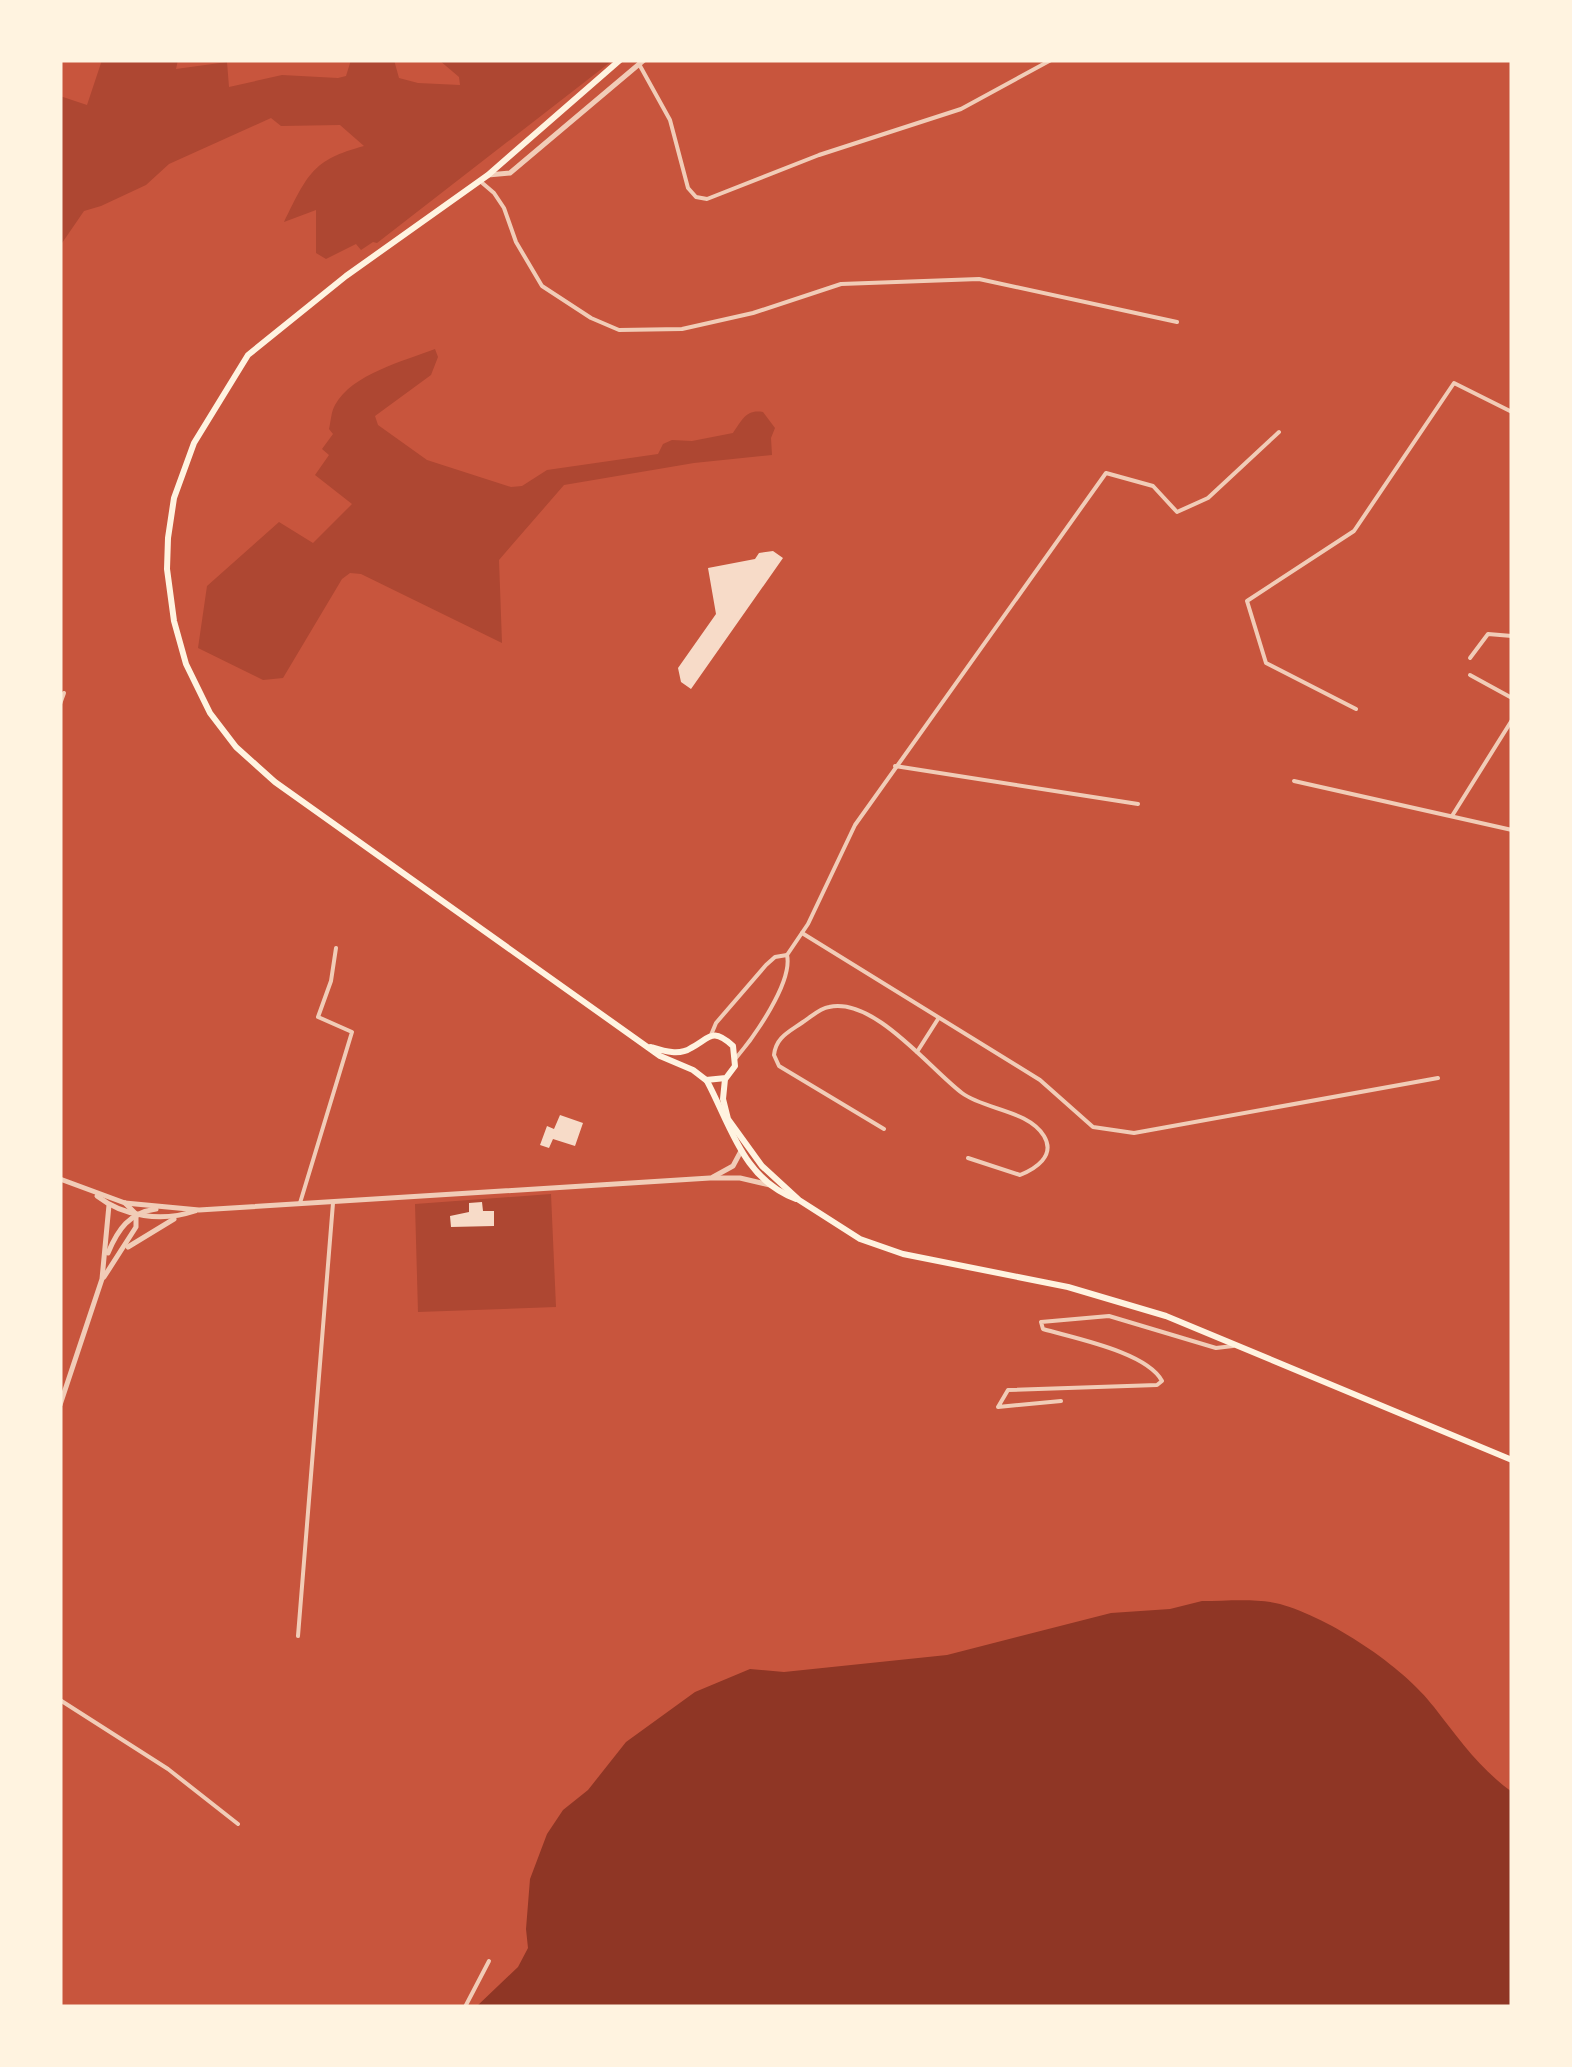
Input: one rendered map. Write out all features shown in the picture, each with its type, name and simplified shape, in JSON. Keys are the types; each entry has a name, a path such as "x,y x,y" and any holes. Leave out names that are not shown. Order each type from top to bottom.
{"main road":[{"path":"620,60 488,175 346,276 248,355 194,443 174,498 167,568 174,621 186,664 210,713 236,747 262,770 660,1056 706,1080 740,1151 799,1200"},
{"path":"693,1070 692,1048 700,1039 724,1038 733,1046 736,1058 726,1078 724,1110 758,1167 773,1186 881,1248 1114,1298 1512,1460"},
{"path":"651,1048 676,1052 692,1048"},
{"path":"706,1080 726,1078"}],"street":[{"path":"488,175 510,173 521,165 641,62 670,120 688,188 696,197 707,198 819,156 961,110 1051,60"},
{"path":"510,154 509,166 521,165"},
{"path":"480,181 504,208 516,242 542,286 590,318 620,330 682,329 753,313 850,283 979,280 1177,322"},
{"path":"1356,709 1266,662 1247,601 1354,531 1454,383 1512,412"},
{"path":"711,1036 716,1023 766,965 774,957 787,954 802,933 854,824 1106,473 1153,486 1177,512 1208,498 1279,432"},
{"path":"1470,658 1488,634 1512,636"},
{"path":"1470,674 1512,698"},
{"path":"60,704 64,693"},
{"path":"1452,816 1512,720"},
{"path":"896,766 1138,804"},
{"path":"1294,781 1512,830"},
{"path":"802,933 1040,1080 1093,1127 1116,1133 1134,1133 1438,1078"},
{"path":"300,1203 352,1032 318,1018 331,980 336,948"},
{"path":"736,1058 752,1040 783,982 790,966 787,954"},
{"path":"884,1129 780,1066 774,1055 779,1039 825,1007 843,1006 876,1019 965,1095 1034,1126 1044,1135 1046,1155 1038,1167 1020,1175 968,1158"},
{"path":"917,1052 938,1018"},
{"path":"710,1178 733,1166 740,1151"},
{"path":"740,1178 758,1167"},
{"path":"60,1180 124,1203 199,1210 710,1178 740,1178 773,1186"},
{"path":"94,1194 109,1205 136,1214 183,1215"},
{"path":"298,1636 333,1200"},
{"path":"102,1279 136,1227 136,1214 124,1203"},
{"path":"60,1405 102,1279 109,1205"},
{"path":"105,1260 126,1222 136,1214 164,1208"},
{"path":"109,1229 117,1248 125,1248 199,1210"},
{"path":"1061,1402 998,1407 1008,1390 1144,1386 1162,1381 1156,1370 1110,1348 1042,1329 1041,1322 1110,1316 1216,1348 1237,1346"},
{"path":"60,1700 168,1770 238,1824"},
{"path":"465,2007 490,1961"}],"shaded area":[{"path":"102,60 178,60 176,69 227,62 229,87 282,75 338,78 346,76 351,60 394,60 399,78 460,85 459,77 439,60 613,60 377,243 361,250 356,244 326,259 316,253 316,210 284,222 314,171 333,157 364,146 340,125 281,126 271,118 169,164 146,185 84,211 60,246 60,96 87,105"},
{"path":"435,349 438,357 431,375 375,416 378,425 427,460 511,487 522,486 547,470 658,454 663,444 672,440 692,441 733,433 752,412 763,412 775,428 772,455 694,463 564,485 499,560 502,643 361,574 350,573 342,579 283,678 263,680 198,648 207,586 279,522 313,543 352,504 315,475 329,455 322,449 333,434 329,429 332,414 343,394 380,370"},
{"path":"551,1194 556,1307 418,1312 415,1204"},
{"path":"1202,1601 1280,1604 1343,1632 1385,1660 1421,1691 1480,1763 1512,1792 1512,2007 476,2007 518,1967 528,1948 530,1879 547,1834 563,1810 588,1790 626,1742 695,1692 750,1669 784,1672 947,1655 1111,1613 1170,1609"}],"building":[{"path":"773,551 783,558 691,689 681,682 678,668 716,614 708,568 755,559 759,553"},
{"path":"560,1115 583,1123 575,1146 553,1139 549,1148 540,1145 547,1126 554,1129"},
{"path":"482,1202 483,1211 494,1211 494,1226 451,1227 450,1216 469,1212 469,1203"}]}
